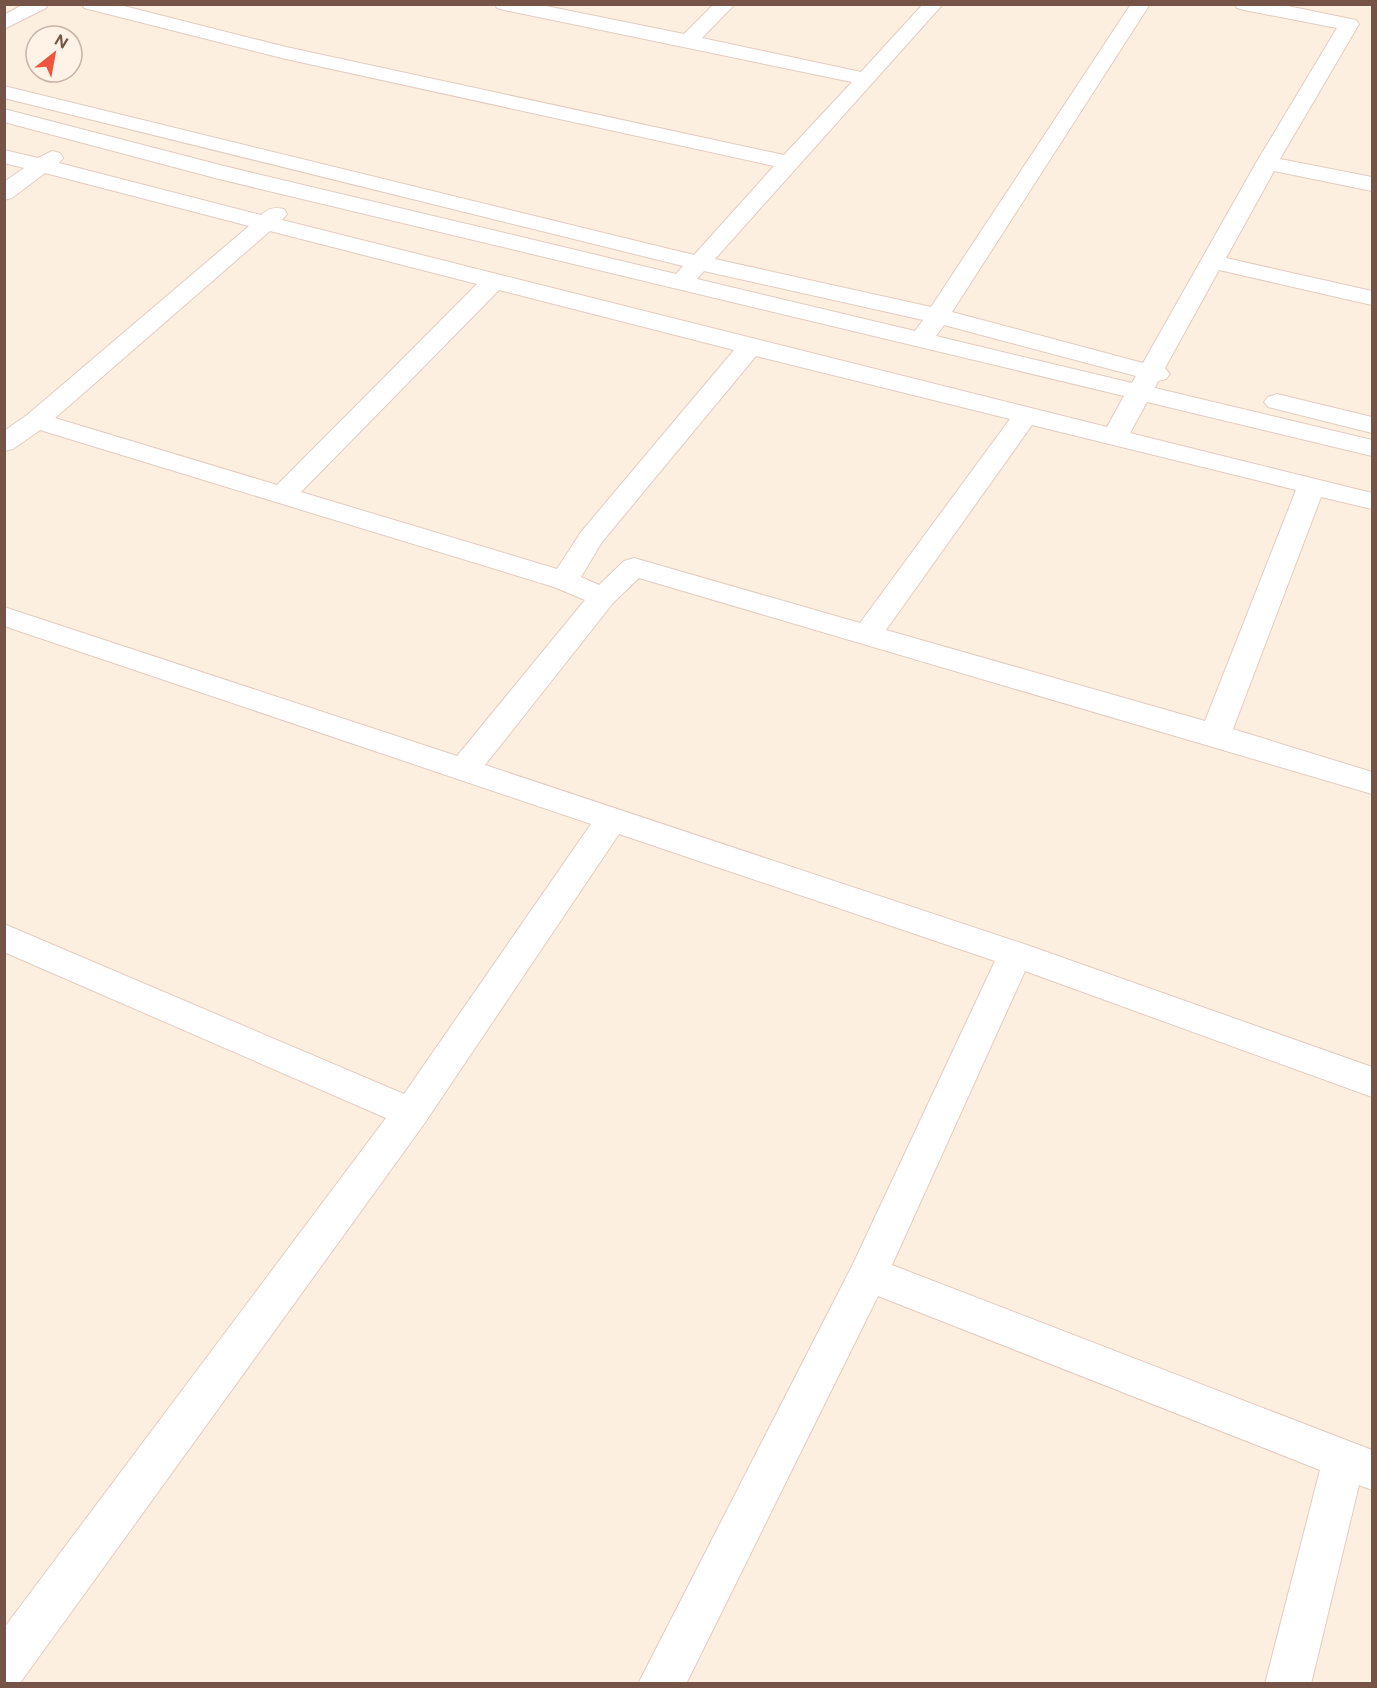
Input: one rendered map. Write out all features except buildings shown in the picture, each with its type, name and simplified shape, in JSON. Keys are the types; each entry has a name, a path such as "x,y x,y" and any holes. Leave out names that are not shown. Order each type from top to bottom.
{"street":[{"path":"4,23 39,4"},
{"path":"91,4 286,53 789,163"},
{"path":"688,41 726,4"},
{"path":"681,282 934,4"},
{"path":"922,340 1141,4"},
{"path":"1114,438 1267,163 1357,26 1244,4"},
{"path":"507,5 866,79"},
{"path":"4,92 699,263 938,316 1146,383 1372,448"},
{"path":"4,115 681,282 747,327 1027,414 1114,438 1372,501"},
{"path":"4,193 40,166 87,137"},
{"path":"4,156 493,282 747,327 922,340 1146,383 1187,381"},
{"path":"1267,163 1372,184"},
{"path":"4,443 36,421 264,224 329,173"},
{"path":"1213,262 1372,298"},
{"path":"281,497 493,282"},
{"path":"564,581 591,538 747,327"},
{"path":"1256,397 1372,424"},
{"path":"868,633 1027,414"},
{"path":"36,421 564,581 603,597"},
{"path":"1215,735 1311,487"},
{"path":"464,769 603,597 634,567 868,633 1372,783"},
{"path":"4,616 1015,954 1372,1082"},
{"path":"4,1667 411,1113 612,819"},
{"path":"4,937 411,1113"},
{"path":"661,1683 868,1274 1015,954"},
{"path":"868,1274 1358,1464 1288,1683"}]}
